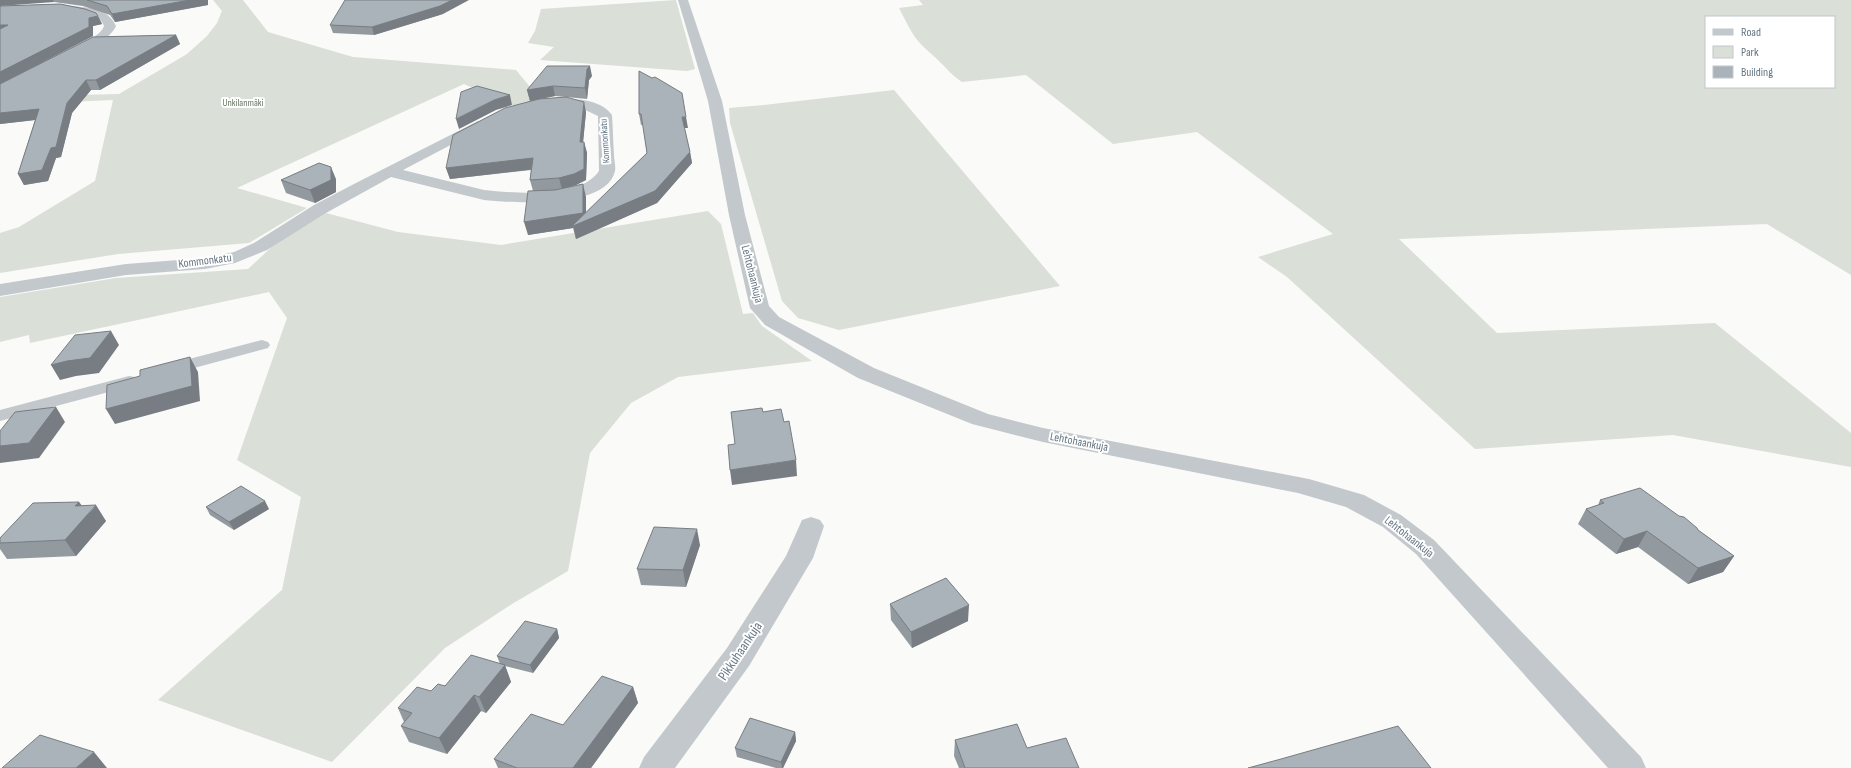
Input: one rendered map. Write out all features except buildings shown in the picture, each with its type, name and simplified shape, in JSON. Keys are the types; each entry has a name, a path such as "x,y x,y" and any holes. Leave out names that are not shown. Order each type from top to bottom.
{"street":[{"name":"Lehtohaankuja","path":"683,0 708,76 737,215 760,308 772,321 866,373 980,419 1043,435 1300,485 1355,501 1392,521 1426,547 1629,768"},
{"path":"57,9 94,13 106,18 110,26 108,31 98,39 63,58"},
{"name":"Kommonkatu","path":"390,172 484,195 515,198 534,198 568,194 582,191 600,182 605,177 607,171 605,115 594,108 578,104 542,104"},
{"name":"Kommonkatu","path":"0,290 88,274 145,267 218,262 239,256 260,246 300,220 337,199 490,119"},
{"name":"Pikkuhaankuja","path":"656,768 738,657 792,570 805,546 811,526"}],"lane":[{"path":"0,416 262,345"}],"green space":[{"name":"Unkilanmäki","path":"213,0 243,0 268,32 353,57 516,70 541,100 514,106 464,84 237,188 307,208 249,243 118,254 0,273 0,233 19,227 95,181 113,100 0,105 2,97 119,94 187,54 207,36 217,23 222,11"},
{"path":"676,0 695,69 687,71 540,60 554,47 528,43 535,31 541,9"},
{"path":"919,0 1851,0 1851,275 1767,224 1399,239 1497,333 1715,323 1851,433 1851,467 1673,435 1475,449 1287,277 1258,257 1333,234 1197,132 1113,144 1026,75 962,82 918,41 899,8 923,5"},
{"path":"894,90 1060,286 839,330 798,318 782,301 730,123 729,108"},
{"path":"708,211 721,224 743,314 753,313 762,326 812,361 678,377 631,403 590,453 568,571 512,604 445,648 332,762 158,700 282,590 301,497 237,460 287,318 269,292 30,343 29,335 0,342 0,297 116,278 248,269 276,243 326,213 398,232 501,245"}]}
